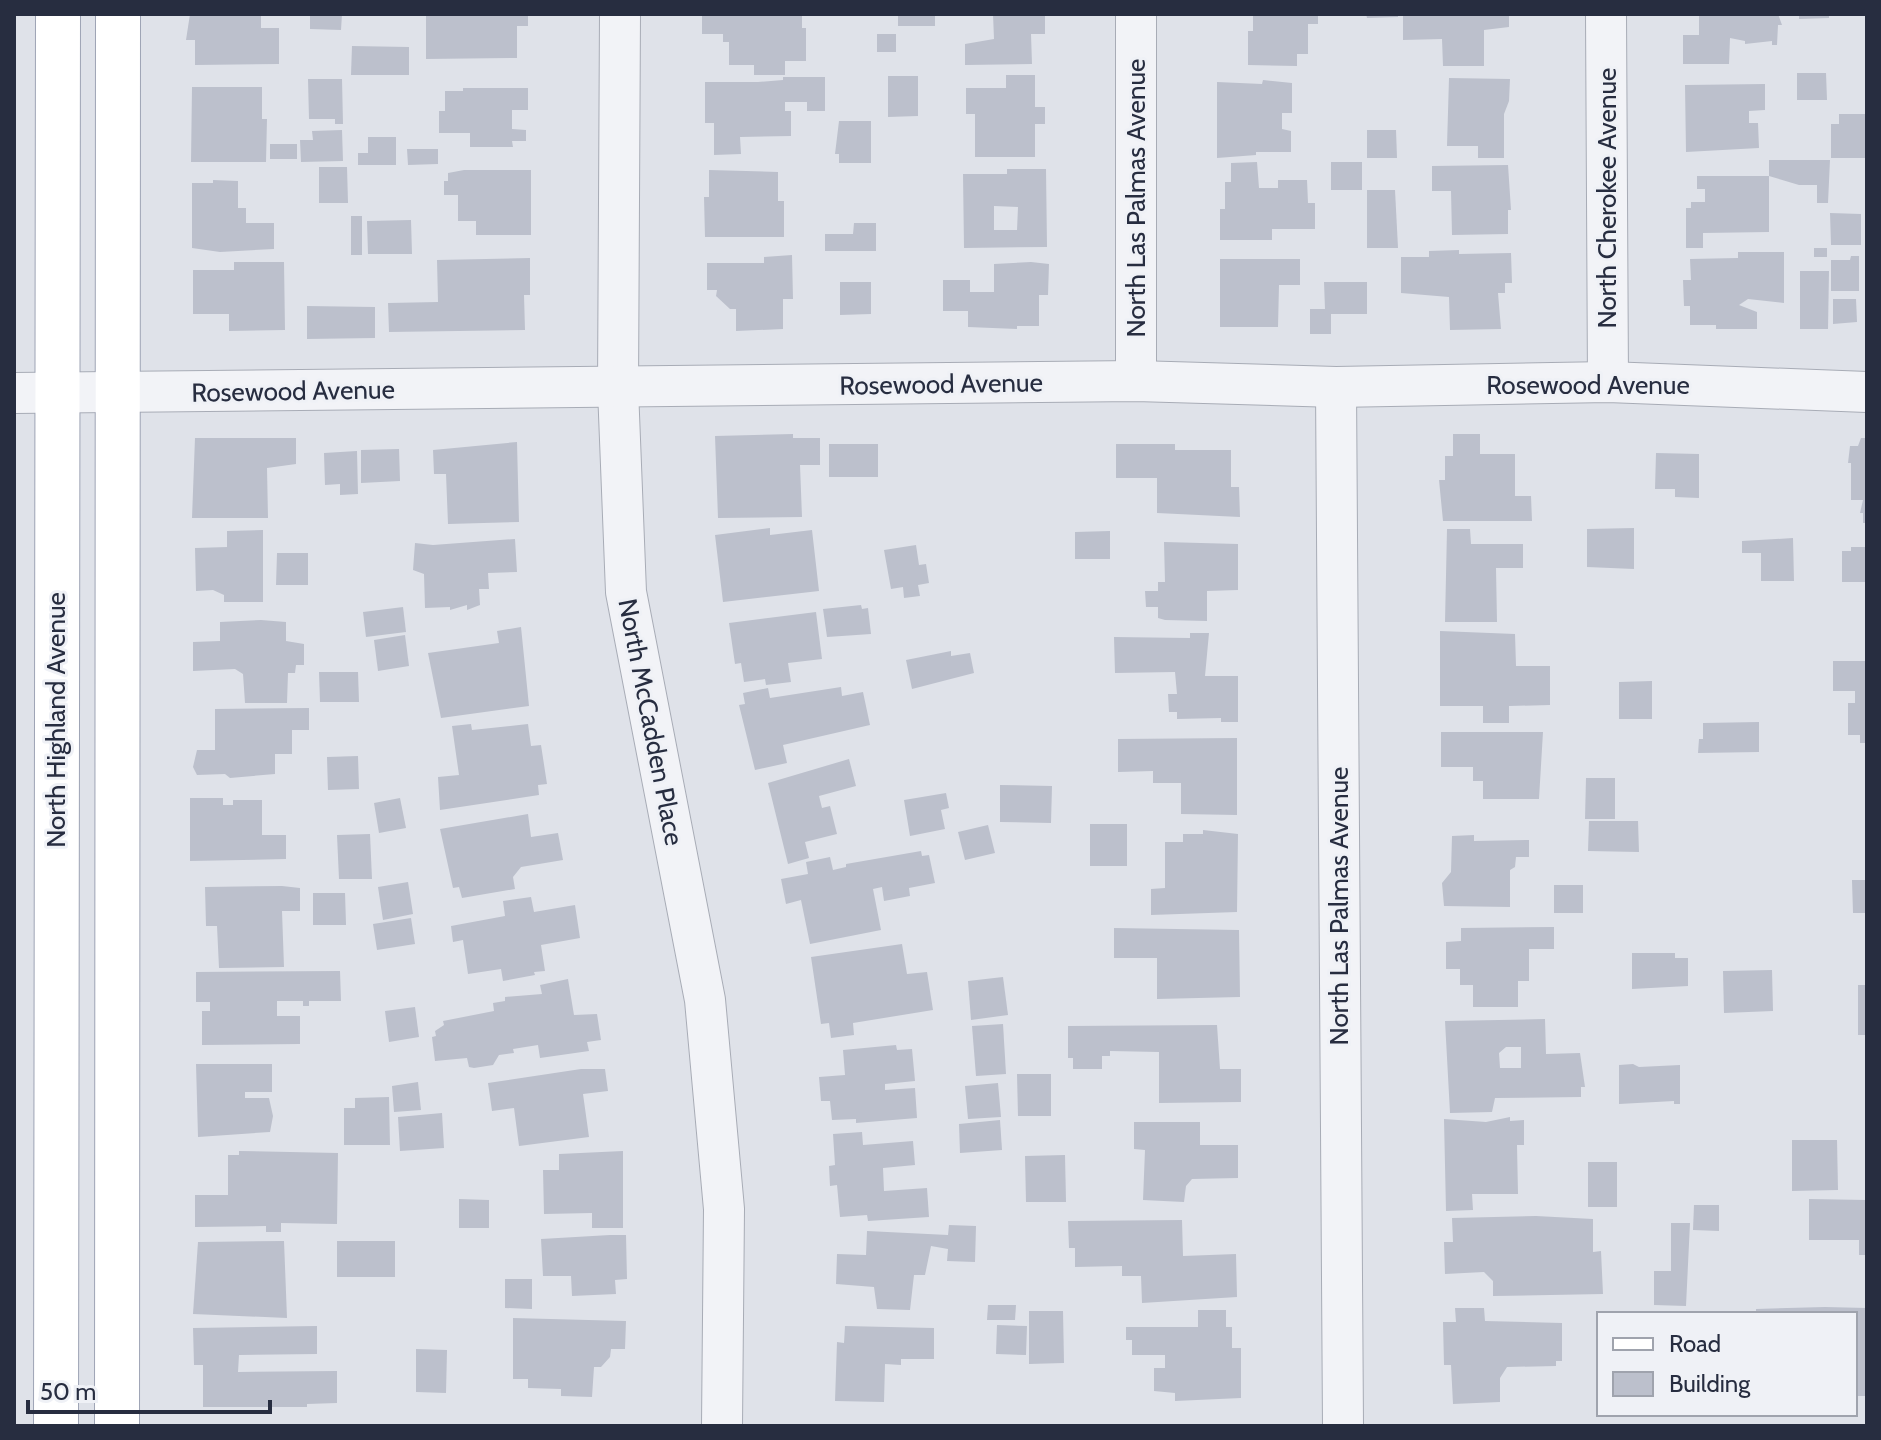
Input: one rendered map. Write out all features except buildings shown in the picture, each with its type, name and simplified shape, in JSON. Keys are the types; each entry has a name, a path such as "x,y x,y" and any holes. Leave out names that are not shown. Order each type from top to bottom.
{"main road":[{"name":"North Highland Avenue","path":"56,1426 34,393 58,14"},
{"path":"117,1426 115,392 118,14"}],"street":[{"name":"North McCadden Place","path":"620,14 618,389 626,592 705,1000 724,1209 722,1426"},
{"name":"North Las Palmas Avenue","path":"1136,14 1136,381"},
{"name":"North Cherokee Avenue","path":"1606,14 1608,382"},
{"name":"Rosewood Avenue","path":"34,393 1136,381 1336,387 1608,382 1867,392"},
{"name":"North Las Palmas Avenue","path":"1336,387 1343,1426"}]}
